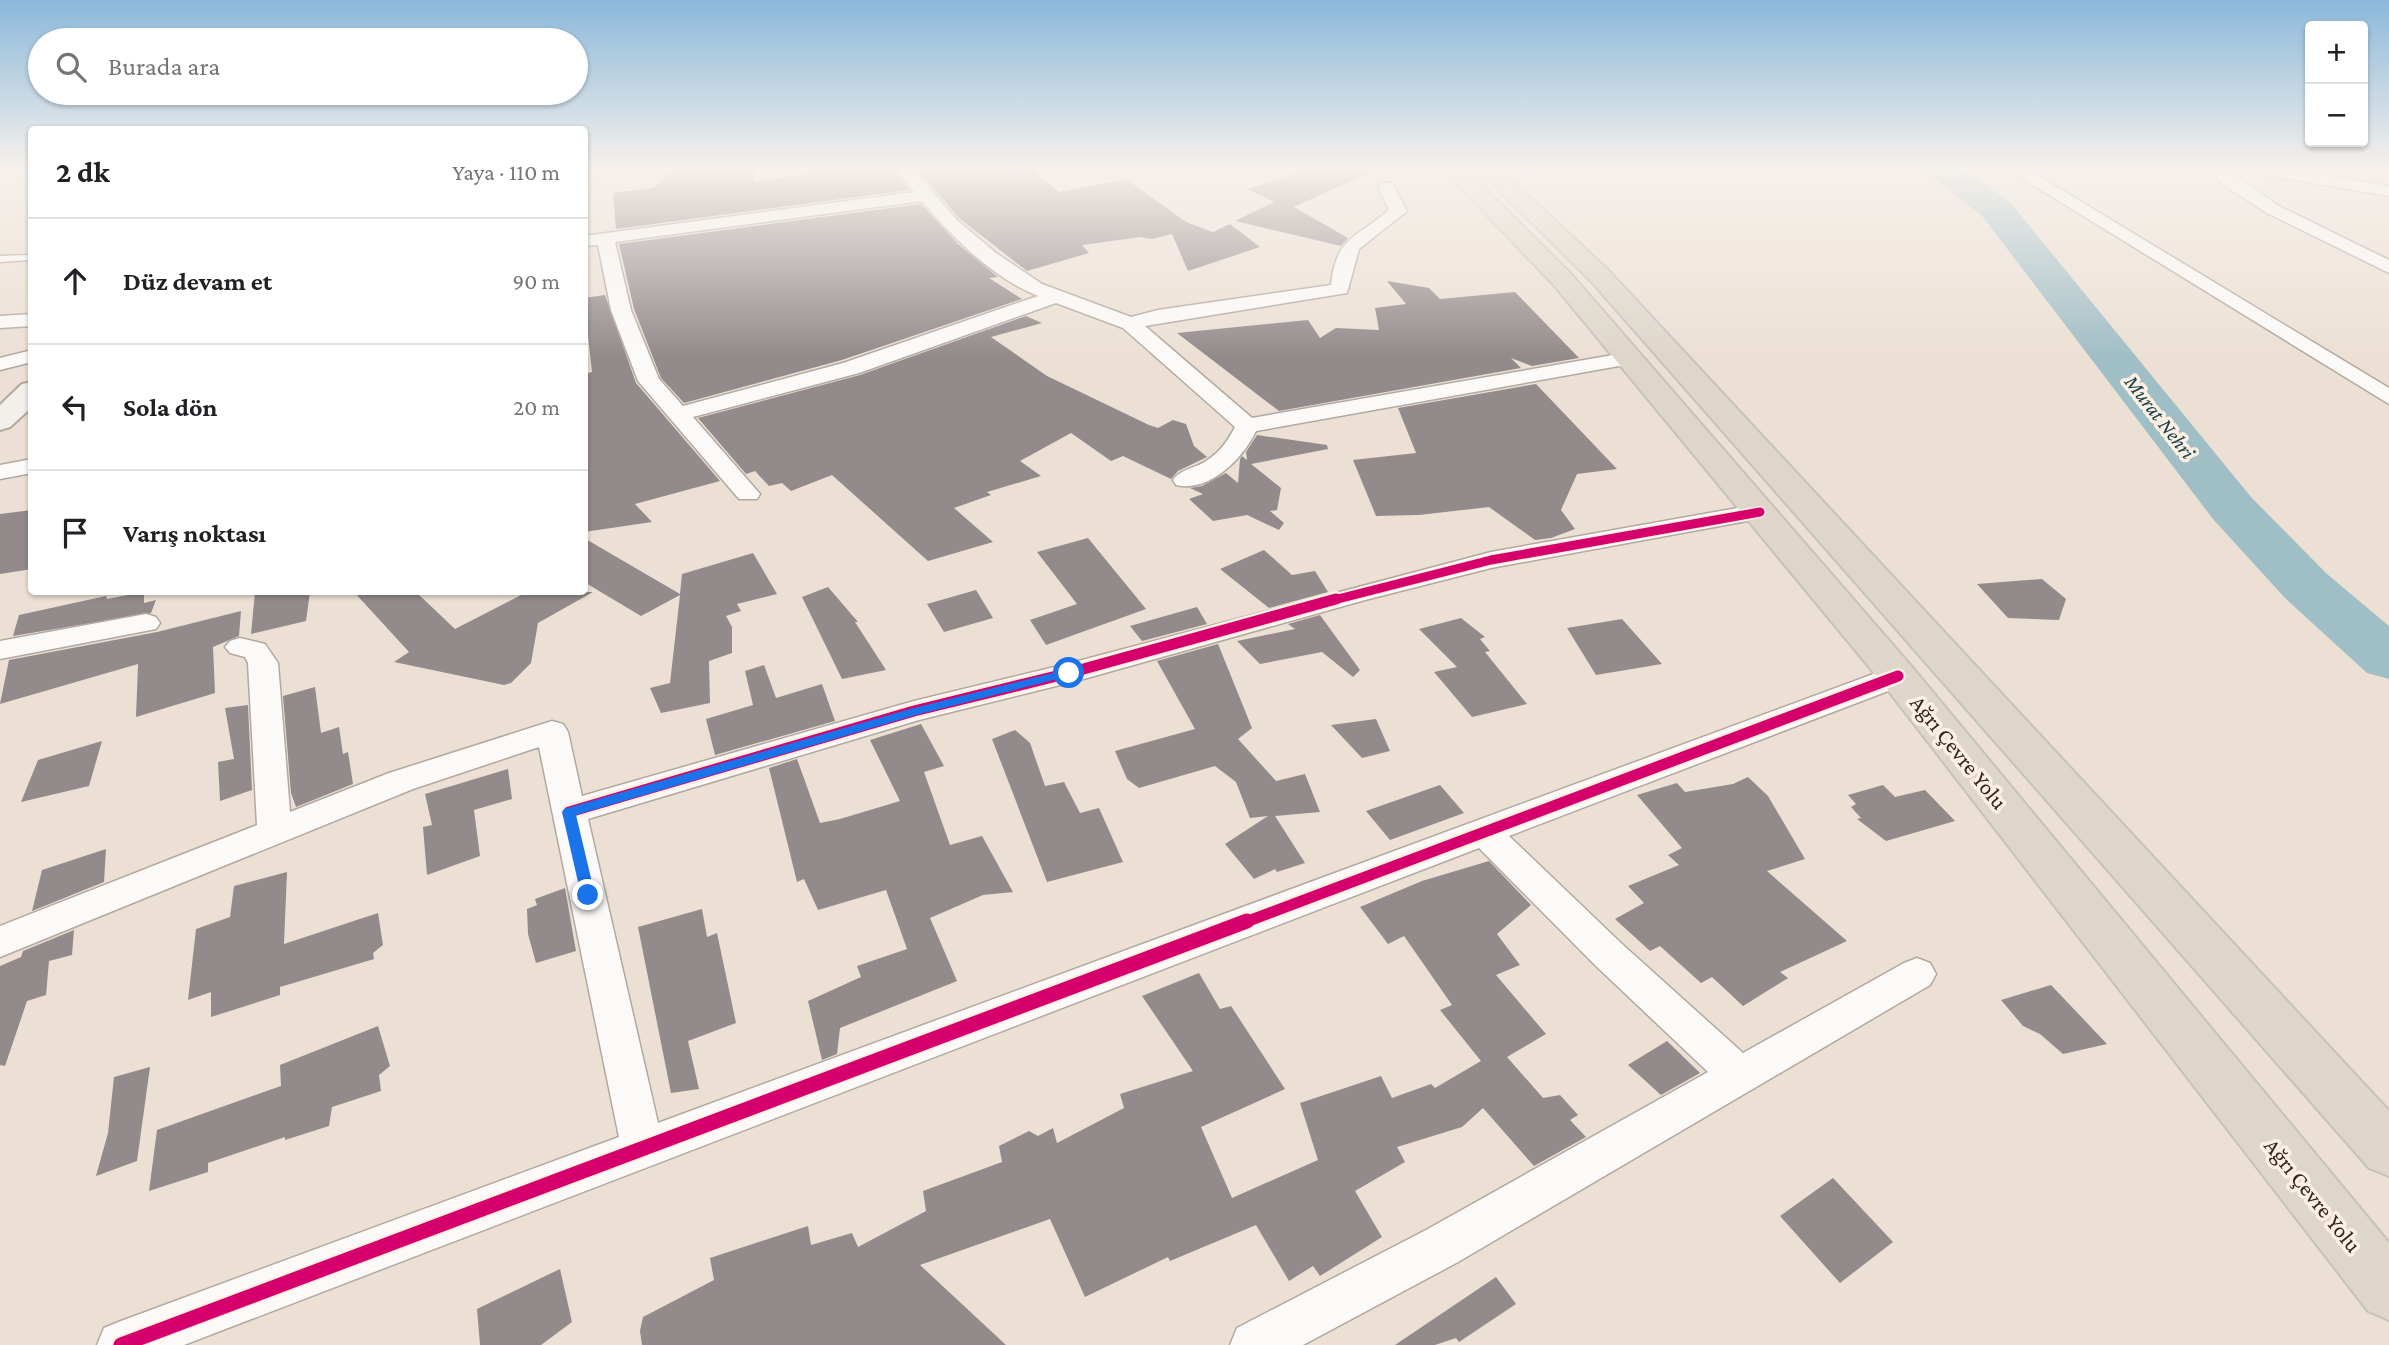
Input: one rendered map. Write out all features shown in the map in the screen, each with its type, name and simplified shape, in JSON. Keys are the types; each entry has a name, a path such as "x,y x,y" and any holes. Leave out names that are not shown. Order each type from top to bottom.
{"highway":[{"name":"Ağrı Çevre Yolu","path":"1515,232 1562,279 1898,676 2389,1290"},
{"path":"1554,232 1600,276 2389,1150"}],"street":[{"path":"661,232 595,241 649,381 748,494"},
{"path":"961,232 989,257 1034,288 1130,324 1247,426"},
{"path":"1130,324 1158,316 1340,289 1341,262 1353,243 1369,232"},
{"path":"2118,232 2389,397"},
{"path":"2320,232 2389,267"},
{"path":"676,414 788,387 851,368 1053,297"},
{"path":"0,322 28,320"},
{"path":"0,364 28,357"},
{"path":"1247,426 1630,358"},
{"path":"0,421 28,394"},
{"path":"1185,480 1214,467 1235,450 1247,426"},
{"path":"0,472 28,467"},
{"path":"569,812 914,712 1355,594 1491,560 1760,512"},
{"path":"0,650 146,623"},
{"path":"240,647 255,649 263,663 274,831"},
{"path":"121,1345 1898,676"},
{"path":"0,942 401,781 552,732 643,1150"},
{"path":"1484,832 1609,955 1739,1075"},
{"path":"1254,1345 1442,1247 1917,974"}],"lane":[{"path":"0,259 27,258"}],"building":[{"path":"711,232 947,232 998,277 989,278 1022,299 842,360 684,403 661,378 634,309 619,244"},
{"path":"977,232 1240,232 1260,247 1188,271 1172,234 1152,239 1141,237 1082,245 1089,253 1027,271"},
{"path":"1281,232 1337,232 1348,238 1341,246"},
{"path":"1387,281 1429,288 1440,299 1515,292 1579,358 1532,366 1511,358 1521,368 1279,411 1177,333 1308,320 1320,338 1336,328 1379,330 1375,308 1406,304"},
{"path":"605,295 636,383 720,481 635,504 652,522 588,531 588,373 592,372 588,297"},
{"path":"1026,316 1042,323 991,337 1047,376 1149,425 1158,428 1173,420 1186,424 1194,446 1207,457 1178,471 1171,479 1123,456 1111,461 1071,433 1020,461 1041,476 987,492 991,495 954,508 993,542 928,561 832,475 791,491 782,483 769,486 755,471 746,474 698,418 860,375"},
{"path":"1536,384 1617,469 1577,474 1561,510 1575,529 1551,538 1535,540 1489,507 1419,515 1376,516 1353,460 1416,453 1398,408"},
{"path":"1257,435 1327,445 1328,449 1251,464 1281,488 1277,510 1270,511 1284,523 1279,530 1247,515 1213,521 1189,499 1203,494 1190,488 1202,486 1226,473 1238,483 1240,459 1242,456 1247,460 1246,452"},
{"path":"28,510 28,570 0,574 0,514"},
{"path":"1088,538 1146,609 1046,645 1030,620 1077,604 1037,552"},
{"path":"588,540 680,594 682,574 753,553 777,594 737,604 741,611 726,616 732,627 732,653 709,661 710,703 661,713 650,688 670,683 680,595 641,616 588,584"},
{"path":"1264,550 1292,575 1315,571 1328,592 1269,608 1220,569"},
{"path":"2042,579 2066,599 2059,620 2008,618 1977,584"},
{"path":"828,587 858,622 855,622 886,670 842,679 802,597"},
{"path":"976,590 993,618 944,632 927,604"},
{"path":"144,595 144,603 156,600 151,613 13,636 19,615 106,596 107,599"},
{"path":"255,595 310,595 306,621 251,634"},
{"path":"357,595 419,595 455,629 521,595 588,595 538,623 531,663 511,683 504,685 394,662 409,652"},
{"path":"1197,607 1207,624 1142,641 1130,626"},
{"path":"241,611 239,636 213,647 215,693 136,717 138,664 0,704 9,660 157,632"},
{"path":"1320,615 1360,670 1353,677 1322,652 1260,664 1237,641 1295,629 1288,624"},
{"path":"1461,618 1485,637 1480,639 1490,651 1485,652 1527,704 1472,717 1434,672 1457,667 1419,629"},
{"path":"1622,619 1662,664 1596,675 1567,628"},
{"path":"1218,644 1252,728 1238,739 1276,781 1305,774 1320,812 1275,816 1305,863 1277,872 1275,869 1254,879 1225,844 1268,816 1250,818 1236,782 1215,766 1139,788 1127,779 1115,751 1195,729 1157,661"},
{"path":"764,665 776,698 822,684 835,721 715,755 706,719 753,705 745,671"},
{"path":"315,687 321,733 339,727 343,754 348,752 353,784 296,807 291,793 283,696"},
{"path":"248,705 252,790 220,801 218,762 234,759 225,708"},
{"path":"1376,719 1390,751 1362,758 1331,725"},
{"path":"921,724 944,766 924,772 950,845 982,836 1013,892 983,895 930,918 957,981 840,1028 837,1054 822,1060 808,1001 861,977 857,966 907,949 886,890 818,910 804,879 797,882 769,768 797,759 820,823 840,819 900,801 870,740"},
{"path":"1015,730 1030,743 1045,786 1064,782 1080,813 1099,808 1123,862 1047,882 992,739"},
{"path":"102,741 89,786 21,802 38,760"},
{"path":"508,769 512,799 474,810 480,856 427,875 423,827 432,825 425,794"},
{"path":"1748,777 1768,796 1805,859 1767,871 1847,941 1780,972 1788,978 1743,1006 1712,977 1701,983 1660,946 1650,951 1615,919 1644,903 1628,886 1679,865 1668,855 1682,848 1637,795 1677,783 1685,792 1733,784"},
{"path":"1440,785 1464,813 1390,840 1366,811"},
{"path":"1883,785 1895,797 1925,790 1955,821 1886,841 1857,819 1861,818 1851,807 1856,804 1848,795"},
{"path":"106,849 104,882 32,911 42,870"},
{"path":"1489,861 1531,905 1497,934 1520,965 1496,975 1546,1034 1507,1057 1543,1098 1560,1095 1578,1115 1570,1120 1586,1137 1534,1166 1483,1108 1462,1127 1397,1147 1405,1162 1355,1191 1382,1237 1320,1276 1313,1266 1289,1281 1256,1225 1170,1261 1168,1257 1085,1297 1050,1219 920,1265 1006,1345 642,1345 640,1331 643,1317 714,1280 710,1258 808,1226 811,1245 852,1233 858,1247 926,1211 923,1191 1002,1162 999,1146 1029,1131 1038,1136 1053,1128 1057,1143 1124,1108 1120,1094 1193,1071 1142,996 1199,973 1220,1009 1231,1006 1285,1089 1201,1127 1232,1198 1318,1160 1300,1103 1381,1076 1392,1098 1431,1084 1435,1088 1481,1061 1440,1010 1452,1005 1404,936 1388,944 1360,907 1422,881"},
{"path":"287,872 284,944 378,913 383,945 373,953 374,959 280,987 280,995 211,1017 211,992 188,1000 196,929 230,917 234,886"},
{"path":"565,888 576,951 536,963 528,934 527,909 537,905 535,899"},
{"path":"702,909 707,937 717,933 736,1023 688,1041 699,1089 671,1093 638,927"},
{"path":"74,930 72,955 49,961 46,995 27,1001 5,1066 0,1065 0,966 21,957 23,951"},
{"path":"2051,985 2107,1044 2063,1054 2040,1034 2023,1026 2001,1000"},
{"path":"378,1026 390,1066 379,1075 381,1091 332,1107 329,1126 285,1140 285,1137 208,1163 208,1172 149,1191 157,1130 281,1086 280,1065"},
{"path":"1667,1041 1700,1073 1661,1095 1628,1065"},
{"path":"150,1067 137,1161 96,1176 108,1133 114,1077"},
{"path":"1833,1178 1893,1242 1840,1283 1780,1216"},
{"path":"560,1269 572,1322 541,1345 480,1345 477,1309"},
{"path":"1496,1277 1516,1304 1459,1342 1456,1338 1435,1345 1395,1345"}],"waterway":[{"name":"Murat Nehri","path":"2014,232 2232,508 2306,586 2389,659"}],"cycle path":[{"path":"569,812 914,711 1069,673 1355,594 1491,560 1760,512"},
{"path":"121,1345 1898,676"}],"route":[{"path":"588,895 569,812 914,712 1069,673"}]}
